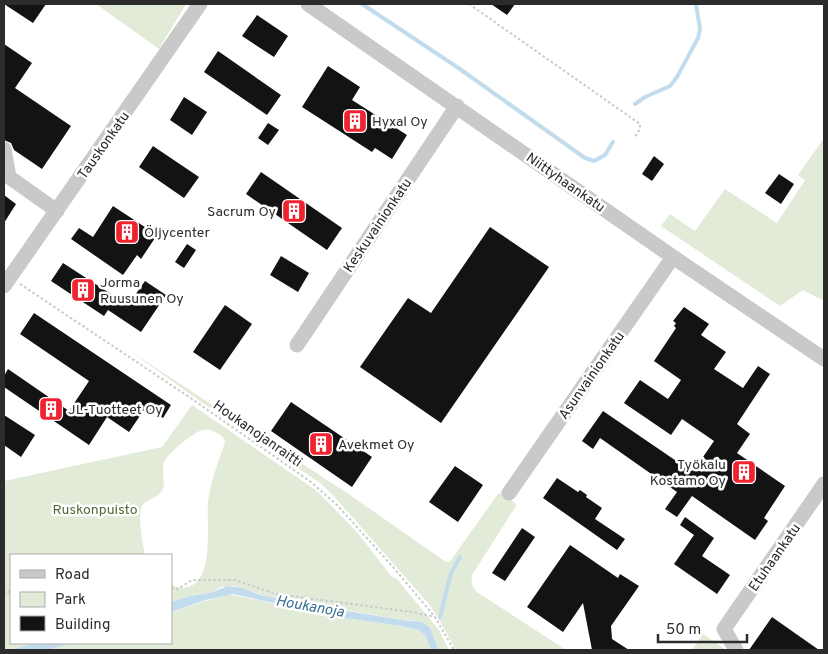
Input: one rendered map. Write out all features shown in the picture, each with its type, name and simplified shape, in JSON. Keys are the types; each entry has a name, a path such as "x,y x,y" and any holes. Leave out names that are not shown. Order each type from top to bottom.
{"street":[{"name":"Tauskonkatu","path":"7,282 200,4"},
{"name":"Niittyhaankatu","path":"308,4 673,257 824,359"},
{"name":"Keskuvainionkatu","path":"296,345 457,106"},
{"path":"4,149 9,177 57,210"},
{"name":"Asunvainionkatu","path":"509,494 673,257"},
{"name":"Etuhaankatu","path":"736,650 724,629 824,484"}],"path":[{"path":"469,4 640,124 640,129 635,137"},
{"name":"Houkanojanraitti","path":"7,282 192,399 311,482 338,506 435,617 454,650"},
{"path":"172,588 178,589 192,580 235,580 276,594 412,612 435,617"}],"green space":[{"path":"96,4 186,4 159,49"},
{"path":"824,138 824,301 803,290 780,306 661,226 670,214 695,231 725,189 777,223 805,180 798,175"},
{"path":"130,351 350,495 446,562 451,560 498,494 501,493 515,503 516,506 472,575 473,586 477,592 566,650 456,650 428,603 332,494 320,483"},
{"name":"Ruskonpuisto","path":"192,405 317,491 357,532 391,576 397,579 439,630 449,650 439,650 430,628 411,620 266,596 234,586 222,587 210,593 190,596 172,602 172,585 183,588 193,585 201,577 205,566 209,494 225,442 223,437 218,434 210,430 202,430 187,439 166,458 163,466 163,489 159,495 142,506 140,520 145,554 10,554 10,644 32,644 4,650 4,481 162,447"},
{"path":"228,594 345,618 418,630 425,635 431,650 48,650 69,644 172,644 172,612"},
{"path":"703,634 705,635 726,650 692,650"}],"water":[{"name":"Houkanoja","path":"228,586 311,605 422,622 430,628 439,650 431,650 425,635 418,630 345,618 232,594 206,600 172,612 172,602 190,596 210,593"},
{"path":"32,644 69,644 48,650 9,650"}],"building":[{"path":"4,4 46,4 33,23"},
{"path":"491,4 515,4 507,15"},
{"path":"257,15 288,36 274,57 242,36"},
{"path":"4,44 32,63 15,88 71,126 42,169 14,150 11,143 4,140"},
{"path":"218,51 281,95 267,115 204,72"},
{"name":"Hyxal Oy","path":"328,66 360,87 352,100 407,135 392,159 375,148 372,152 302,107"},
{"path":"184,97 207,112 192,135 170,120"},
{"path":"268,123 279,130 268,145 258,138"},
{"path":"153,146 199,177 184,198 139,167"},
{"path":"654,156 664,164 652,181 642,174"},
{"name":"Sacrum Oy","path":"261,172 342,228 327,250 246,194"},
{"path":"779,174 794,184 781,204 765,193"},
{"path":"4,195 16,204 4,223"},
{"path":"113,206 157,235 141,259 137,255 123,275 71,239 79,228 93,237"},
{"path":"490,227 549,267 441,423 360,367 408,298 431,313"},
{"path":"187,244 196,250 184,268 175,262"},
{"path":"281,256 309,273 298,292 270,275"},
{"path":"63,263 128,305 145,281 166,295 141,332 108,310 104,316 51,281"},
{"path":"225,305 252,324 220,370 193,352"},
{"path":"684,307 709,324 701,335 726,352 714,369 743,388 758,366 770,374 737,424 750,434 737,453 785,486 764,518 768,521 755,540 692,496 677,517 665,509 677,492 600,438 593,449 582,441 603,411 691,471 694,470 714,441 682,419 671,435 624,403 640,380 668,399 681,380 654,361 676,328 674,326 676,323 673,321"},
{"name":"JL-Tuotteet Oy","path":"34,313 171,405 163,418 146,407 129,432 107,417 89,445 4,387 4,376 8,369 69,411 89,381 20,334"},
{"name":"Avekmet Oy","path":"291,402 372,457 352,487 271,431"},
{"path":"4,415 35,435 21,457 4,445"},
{"path":"455,466 483,485 458,522 429,502"},
{"path":"557,478 578,492 580,490 587,495 586,497 602,508 595,519 625,539 617,550 543,498"},
{"path":"685,517 714,538 702,556 730,575 717,594 674,564 694,535 680,525"},
{"path":"522,528 535,537 505,581 492,573"},
{"path":"570,545 618,578 620,574 639,586 611,626 612,639 629,650 592,650 583,603 563,632 527,607"},
{"path":"772,617 819,650 749,650"}],"waterway":[{"path":"362,4 457,67 585,158 594,161 605,155 613,142"},
{"path":"635,104 645,97 670,86 677,77 698,38 700,29 696,4"},
{"path":"440,617 451,573 460,557"}],"place":[{"name":"Hyxal Oy","path":"355,121"},
{"name":"Sacrum Oy","path":"294,211"},
{"name":"Öljycenter","path":"127,232"},
{"name":"Jorma Ruusunen Oy","path":"83,290"},
{"name":"JL-Tuotteet Oy","path":"51,409"},
{"name":"Avekmet Oy","path":"321,444"},
{"name":"Työkalu Kostamo Oy","path":"744,472"}]}
